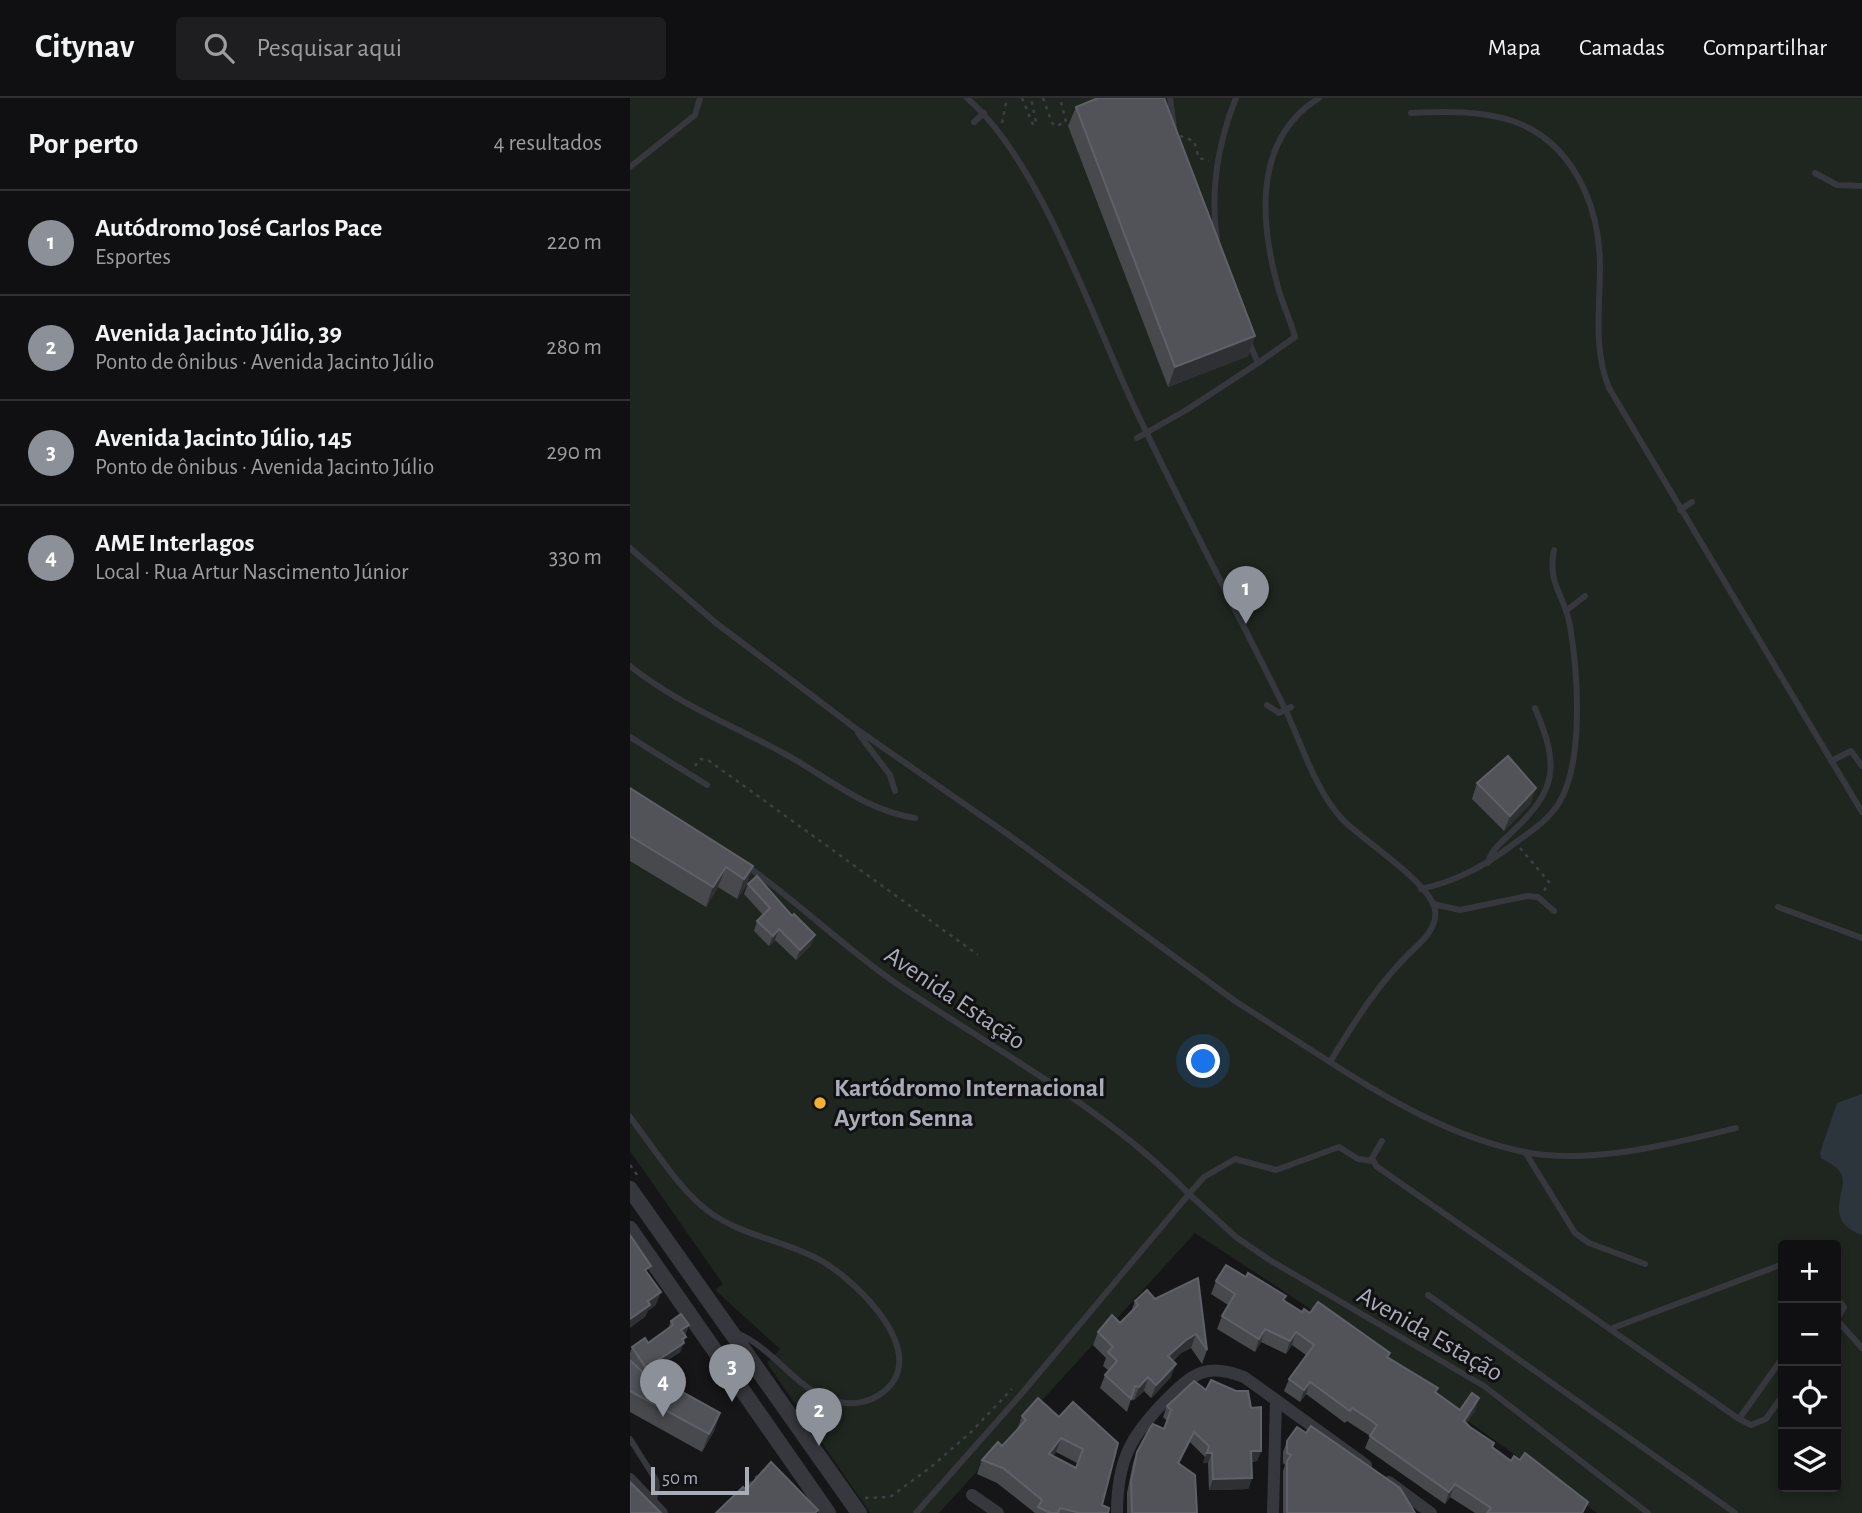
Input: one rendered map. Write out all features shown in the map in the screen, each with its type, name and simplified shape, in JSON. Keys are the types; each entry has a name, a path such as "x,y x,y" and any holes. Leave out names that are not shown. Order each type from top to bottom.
{"street":[{"path":"630,1189 774,1393 860,1506"},
{"path":"630,1229 828,1513"},
{"path":"1117,1513 1117,1484 1130,1443 1140,1425 1183,1383 1198,1373 1225,1370 1244,1377 1427,1512"},
{"path":"753,1407 774,1393"},
{"path":"1273,1513 1276,1400"},
{"path":"630,1479 662,1513"},
{"path":"972,1495 998,1513"}],"lane":[{"path":"630,167 695,115 700,98"},
{"path":"967,98 984,113 1031,183 1147,432 1288,709 1336,812 1421,889 1433,904 1435,919 1425,939 1376,988 1330,1062"},
{"path":"1170,98 1175,134"},
{"path":"1219,252 1215,213 1217,172 1225,128 1236,98"},
{"path":"1137,438 1295,337 1279,291 1266,233 1266,190 1270,168 1285,128 1302,109 1319,98"},
{"path":"1411,113 1465,112 1515,122 1549,138 1570,163 1587,195 1599,236 1598,335 1604,374 1680,510 1862,812"},
{"path":"974,122 984,113"},
{"path":"1815,173 1837,185 1862,186"},
{"path":"1242,326 1258,363"},
{"path":"1680,510 1692,502"},
{"path":"630,548 716,622 855,728 1006,833 1235,1001 1372,1090 1430,1121 1525,1152 1575,1154 1647,1149 1737,1128"},
{"path":"1421,889 1457,879 1488,863 1515,843 1553,811 1572,772 1575,748 1575,667 1566,611 1552,576 1554,550"},
{"path":"1566,611 1585,596"},
{"path":"630,666 681,703 777,750 845,793 887,812 915,818"},
{"path":"1267,705 1277,712 1288,709"},
{"path":"1488,863 1496,848 1536,809 1549,782 1550,759 1535,708"},
{"path":"855,728 890,775 895,791"},
{"path":"630,737 707,785"},
{"path":"1831,761 1851,751 1862,766"},
{"name":"Avenida Estação","path":"737,860 802,907 896,983 1090,1112 1154,1160 1236,1237 1268,1259 1484,1386 1648,1513"},
{"path":"1433,904 1460,910 1519,896 1538,897 1554,911"},
{"path":"1778,907 1862,938"},
{"path":"630,1117 691,1194 709,1211 742,1231 817,1258 847,1279 888,1325 900,1352 899,1364 889,1387 882,1393 865,1401 844,1403 816,1392 763,1348 730,1331"},
{"path":"1372,1161 1382,1141"},
{"path":"916,1513 1023,1392 1204,1177 1223,1163 1235,1159 1276,1170 1339,1147 1358,1159 1372,1161 1739,1419 1752,1426 1761,1423 1778,1401"},
{"path":"1525,1152 1575,1233 1589,1243 1645,1264"},
{"path":"1610,1329 1778,1266"},
{"path":"1428,1295 1735,1513"},
{"path":"1841,1326 1862,1348"},
{"path":"1739,1419 1778,1364"},
{"path":"630,1439 656,1480 653,1503"}],"path":[{"path":"999,133 1007,98"},
{"path":"1022,98 1033,125 1036,122 1031,98"},
{"path":"1043,98 1052,123 1056,126 1066,122 1062,99"},
{"path":"1175,134 1193,141 1199,158 1212,162"},
{"path":"689,773 700,759 706,759 978,955"},
{"path":"1515,843 1550,883 1538,897"},
{"path":"860,1506 895,1494 950,1452 1010,1390 1016,1387 1023,1392"},
{"path":"738,1495 785,1452"}],"shaded area":[{"path":"630,98 1862,98 1862,1513 1597,1513 1303,1304 1195,1233 939,1513 870,1513 767,1363 780,1349 715,1290 723,1284 630,1151"},
{"path":"1862,1094 1862,1235 1842,1221 1839,1204 1843,1179 1834,1166 1821,1158 1820,1153 1837,1103"}],"building":[{"path":"1098,98 1164,98 1255,336 1175,367 1076,107"},
{"path":"1508,756 1536,788 1510,816 1477,783"},
{"path":"630,788 753,866 744,879 726,867 713,887 630,836"},
{"path":"757,876 792,916 794,914 815,935 800,950 779,929 773,936 757,921 770,908 748,884"},
{"path":"630,1235 651,1266 645,1270 661,1292 648,1301 650,1305 630,1319"},
{"path":"1226,1265 1246,1277 1248,1273 1286,1296 1283,1300 1302,1312 1304,1309 1310,1313 1318,1302 1390,1353 1387,1357 1438,1388 1435,1392 1460,1410 1472,1393 1479,1398 1464,1421 1494,1443 1492,1447 1511,1461 1514,1456 1520,1460 1525,1453 1588,1502 1582,1513 1487,1513 1491,1508 1455,1484 1449,1492 1370,1436 1377,1425 1369,1419 1352,1408 1350,1411 1310,1382 1304,1390 1289,1379 1314,1345 1296,1332 1290,1341 1265,1329 1259,1339 1222,1316 1235,1294 1216,1281"},
{"path":"1198,1278 1207,1350 1196,1334 1186,1340 1168,1356 1176,1364 1156,1385 1148,1377 1139,1387 1135,1386 1131,1399 1105,1375 1117,1361 1108,1352 1113,1347 1098,1332 1112,1315 1120,1323 1138,1305 1135,1301 1147,1290 1155,1299"},
{"path":"681,1314 689,1325 681,1330 686,1337 682,1339 684,1343 646,1368 632,1347 645,1338 648,1343 673,1325 671,1321"},
{"path":"630,1360 668,1397 677,1389 720,1413 709,1434 630,1391"},
{"path":"1211,1380 1236,1391 1248,1391 1251,1408 1261,1407 1261,1451 1251,1451 1252,1478 1213,1479 1212,1453 1207,1453 1209,1446 1194,1432 1178,1463 1195,1475 1197,1513 1132,1513 1131,1482 1137,1452 1150,1428 1153,1424 1164,1429 1171,1410 1167,1406 1194,1381 1206,1390"},
{"path":"1038,1398 1059,1417 1073,1402 1118,1443 1102,1505 1109,1508 1108,1513 1080,1513 1060,1508 1058,1513 1050,1513 1038,1507 1042,1500 1003,1468 982,1460 998,1442 1002,1446 1026,1420 1022,1416","holes":["1061,1438 1083,1449 1076,1468 1049,1454"]},
{"path":"1311,1426 1400,1488 1415,1513 1287,1513 1287,1461 1291,1455 1287,1453 1287,1441 1297,1427 1306,1433"},
{"path":"771,1462 818,1510 815,1513 716,1513 743,1487 746,1490"},
{"path":"630,1482 661,1513 630,1513"}],"place":[{"name":"Autódromo José Carlos Pace","path":"1246,624"},
{"name":"Kartódromo Internacional Ayrton Senna","path":"820,1103"},
{"name":"Avenida Jacinto Júlio, 145","path":"732,1402"},
{"name":"AME Interlagos","path":"663,1417"},
{"name":"Avenida Jacinto Júlio, 39","path":"819,1446"}]}
